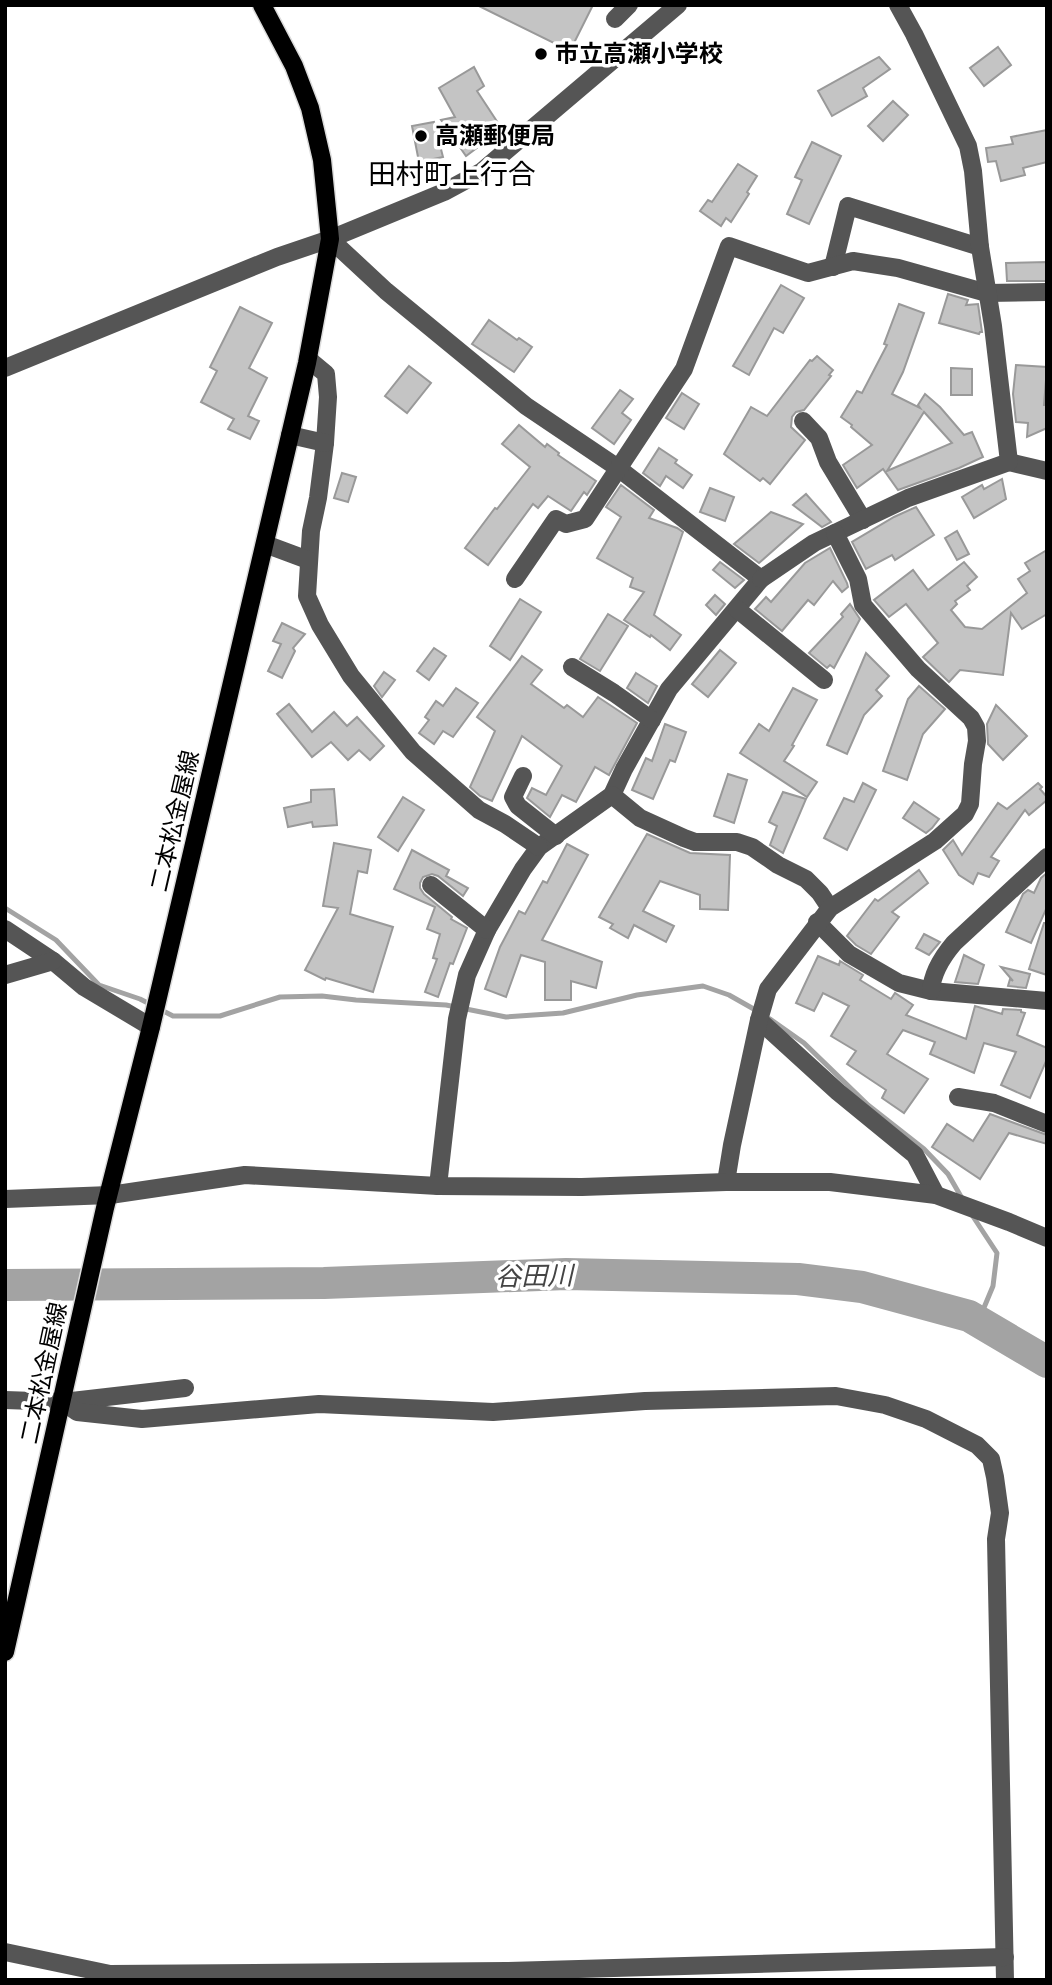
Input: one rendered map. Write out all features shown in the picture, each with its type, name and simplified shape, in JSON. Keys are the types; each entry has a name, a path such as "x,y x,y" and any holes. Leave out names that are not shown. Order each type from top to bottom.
{"main road":[{"name":"二本松金屋線","path":"5,1652 108,1201 308,359 330,239 322,160 310,108 294,66 262,5"}],"street":[{"path":"615,19 629,5"},
{"path":"5,368 277,257 330,239 443,192 481,172 678,5"},
{"path":"898,5 968,146 974,172 980,247 993,326 1009,462"},
{"path":"833,267 848,206 980,247"},
{"path":"330,239 386,291 526,406 618,468 761,579"},
{"path":"514,579 556,519 566,524 585,519 684,369 729,246 808,273 853,261 898,268 987,293 1047,292"},
{"path":"308,359 326,374 328,397 325,443 308,560 307,596 320,625 351,676 414,752 478,810 505,824 539,848"},
{"path":"803,421 819,438 828,462 863,520"},
{"path":"290,435 325,443"},
{"path":"438,1186 457,1019 467,975 487,930 523,869 539,848 612,795 668,689 761,579 814,543 908,498 1009,462 1047,471"},
{"path":"726,1182 759,1020 768,989 830,908 935,841 965,814 970,804 976,727 971,718 918,669 863,605 858,579 835,533"},
{"path":"265,544 308,560"},
{"path":"737,609 824,680"},
{"path":"572,667 652,720"},
{"path":"523,776 513,797 518,806 556,836"},
{"path":"612,795 640,818 684,838 695,842 737,842 752,847 806,879 830,908"},
{"path":"930,991 946,952 1047,857"},
{"path":"431,885 487,930"},
{"path":"817,922 849,954 899,983 930,991 1047,1001"},
{"path":"5,929 84,987 151,1027"},
{"path":"5,975 52,961"},
{"path":"759,1020 838,1092 915,1154 936,1195"},
{"path":"958,1097 994,1103 1047,1124"},
{"path":"5,1199 108,1201 245,1175 438,1186 582,1187 830,1182 936,1195 1047,1238"},
{"path":"5,1400 63,1402 185,1388"},
{"path":"63,1402 77,1412 142,1419 319,1404 493,1412 645,1401 836,1396 885,1405 926,1419 977,1445 991,1460 1000,1513 996,1539 1005,1980"},
{"path":"5,1952 110,1974 506,1972 1005,1958"}],"building":[{"path":"477,5 593,5 570,51"},
{"path":"998,47 1011,65 984,86 970,68"},
{"path":"879,57 890,69 863,88 867,96 832,116 818,91"},
{"path":"474,67 484,86 477,91 502,129 466,156 441,120 455,117 439,88"},
{"path":"893,101 908,115 883,141 868,126"},
{"path":"434,122 443,157 419,162 412,126"},
{"path":"1047,130 1047,162 1023,168 1025,175 1001,181 996,161 988,162 986,148 1013,144 1011,137"},
{"path":"812,142 841,156 809,224 787,214 802,180 795,177"},
{"path":"738,164 757,176 731,222 726,218 721,226 700,211 708,200 712,202"},
{"path":"1047,262 1047,281 1007,281 1006,263"},
{"path":"781,285 804,298 783,333 774,328 749,375 733,366"},
{"path":"948,294 968,300 966,305 978,304 982,332 979,334 939,323"},
{"path":"899,304 924,313 903,372 892,394 920,408 918,405 925,394 964,435 972,432 983,457 898,490 883,469 857,488 843,465 872,445 841,417 857,391 862,393 887,345 884,344","holes":["924,412 952,443 887,471"]},
{"path":"240,307 272,323 249,368 267,378 248,416 259,421 250,439 228,429 234,419 201,402 217,371 210,367"},
{"path":"489,320 532,347 514,372 472,344"},
{"path":"817,356 833,370 804,410 796,412 792,417 791,427 805,440 770,484 763,478 760,481 724,454 751,407 767,416 810,360"},
{"path":"1016,365 1047,367 1044,405 1047,405 1047,428 1027,437 1028,423 1016,422 1013,394"},
{"path":"409,366 431,383 407,413 385,396"},
{"path":"951,368 972,369 972,395 951,395"},
{"path":"620,390 633,399 622,413 631,420 614,444 592,428"},
{"path":"682,393 699,404 684,429 666,418"},
{"path":"519,425 545,447 547,444 559,453 558,455 596,481 587,495 584,492 571,511 548,496 538,508 533,504 488,565 465,548 530,467 502,444"},
{"path":"659,448 677,460 675,463 692,475 683,488 666,476 660,486 643,473"},
{"path":"342,473 356,477 348,502 334,498"},
{"path":"1002,479 1006,499 974,518 962,497 982,485 984,489"},
{"path":"621,485 654,510 649,518 683,532 654,615 681,635 670,650 651,635 650,637 624,620 644,592 630,587 633,578 597,558 621,517 606,507"},
{"path":"710,488 734,497 725,521 700,512"},
{"path":"806,494 831,522 822,527 793,505"},
{"path":"916,507 934,535 895,560 892,555 866,569 852,542"},
{"path":"771,512 803,524 759,563 734,544"},
{"path":"957,531 969,554 957,560 945,538"},
{"path":"830,548 847,583 848,587 842,592 833,581 814,605 808,600 782,631 755,609 766,597 771,602 805,563"},
{"path":"1047,550 1047,614 1022,629 1011,613 1003,675 960,670 949,682 923,657 938,643 906,604 889,617 874,600 913,570 928,590 964,562 977,577 967,586 970,590 955,601 957,604 951,610 965,627 982,629 1027,593 1018,579 1030,571 1025,563"},
{"path":"720,562 744,580 735,588 713,570"},
{"path":"715,595 725,604 716,615 706,605"},
{"path":"520,599 541,612 510,660 490,646"},
{"path":"850,604 860,619 834,668 830,665 827,668 809,653 843,617 841,614"},
{"path":"608,614 628,626 600,671 580,659"},
{"path":"282,623 305,634 293,648 295,651 282,678 268,671 281,644 273,641"},
{"path":"434,648 446,656 429,680 417,671"},
{"path":"720,650 736,663 708,697 692,684"},
{"path":"866,653 889,676 876,690 882,696 864,715 847,754 827,745"},
{"path":"522,656 542,670 531,684 564,708 567,705 583,717 598,697 637,723 609,775 595,767 576,802 562,795 550,817 527,798 532,788 546,795 562,766 522,736 492,801 480,796 470,787 495,731 477,717"},
{"path":"384,672 395,680 382,697 374,686"},
{"path":"636,673 657,686 648,703 627,688"},
{"path":"919,686 945,709 923,734 907,780 883,771 908,699"},
{"path":"456,688 478,703 453,737 443,731 434,744 419,733 429,720 425,717 436,701 443,706"},
{"path":"793,688 817,700 784,761 817,782 807,797 740,753 759,724 769,731"},
{"path":"289,704 312,732 334,712 347,726 357,717 384,746 370,760 359,750 348,760 331,742 312,757 277,714"},
{"path":"996,705 1027,736 1003,760 988,744 987,724"},
{"path":"665,724 686,732 675,762 670,760 653,799 632,790 646,758 652,761"},
{"path":"728,774 747,780 734,823 714,816"},
{"path":"863,783 876,790 847,850 824,838 844,798 854,802"},
{"path":"1038,783 1047,800 1029,815 1025,810 991,857 999,861 989,877 978,873 973,884 959,875 943,850 953,840 962,855 998,803 1007,809"},
{"path":"334,789 337,825 313,827 312,822 288,827 284,808 311,802 311,790"},
{"path":"783,792 806,799 783,853 770,845 777,826 769,822"},
{"path":"403,797 424,810 398,851 378,837"},
{"path":"914,802 939,819 926,833 903,818"},
{"path":"647,834 690,853 730,855 728,910 700,909 700,895 660,881 643,911 674,926 666,942 634,925 628,938 610,928 613,924 599,917"},
{"path":"334,843 371,850 367,873 358,871 350,914 393,927 373,992 326,978 325,980 305,970 338,908 323,906"},
{"path":"567,844 588,855 542,940 602,962 596,988 571,981 571,1000 545,1000 545,962 521,955 506,997 485,989 500,947 519,911 525,914 543,881 547,883"},
{"path":"412,850 449,870 446,876 468,888 463,896 432,874 423,877 420,883 424,894 452,917 451,919 467,928 453,964 450,963 438,997 425,992 437,959 433,958 440,934 427,929 435,907 394,889"},
{"path":"919,870 928,883 892,912 899,917 871,954 856,945 847,936 875,899 878,901"},
{"path":"1047,873 1047,907 1031,943 1006,932 1023,894 1028,890 1034,893 1041,878"},
{"path":"1044,923 1047,923 1047,975 1029,969"},
{"path":"924,934 940,942 929,955 916,948"},
{"path":"964,955 984,965 978,984 955,982"},
{"path":"818,956 839,965 840,961 863,975 860,980 891,999 895,993 913,1005 906,1015 966,1039 975,1006 1002,1014 1003,1009 1021,1010 1025,1013 1017,1035 1047,1048 1047,1059 1030,1098 1001,1085 1016,1052 984,1043 974,1073 930,1054 935,1042 903,1030 887,1054 928,1079 904,1113 882,1098 886,1090 847,1064 856,1051 831,1036 849,1006 823,993 814,1011 796,1003"},
{"path":"1001,967 1030,974 1026,988 1008,986 1010,979 1013,981"},
{"path":"990,1114 1047,1135 1047,1144 1009,1133 980,1179 932,1147 947,1124 973,1141"}],"waterway":[{"path":"5,908 56,940 99,985 140,999 173,1016 220,1016 280,997 322,996 446,1005 506,1017 563,1013 637,995 703,986 729,995 759,1012"},
{"path":"770,1019 804,1043 868,1105 924,1149 948,1174 963,1200"},
{"path":"972,1215 997,1253 993,1286 978,1322"},
{"name":"谷田川","path":"5,1285 324,1283 566,1274 798,1279 862,1287 969,1316 1047,1362"}],"place":[{"name":"市立高瀬小学校","path":"541,54"},
{"name":"高瀬郵便局","path":"421,136"}],"district":[{"name":"田村町上行合","path":"452,174"}]}
